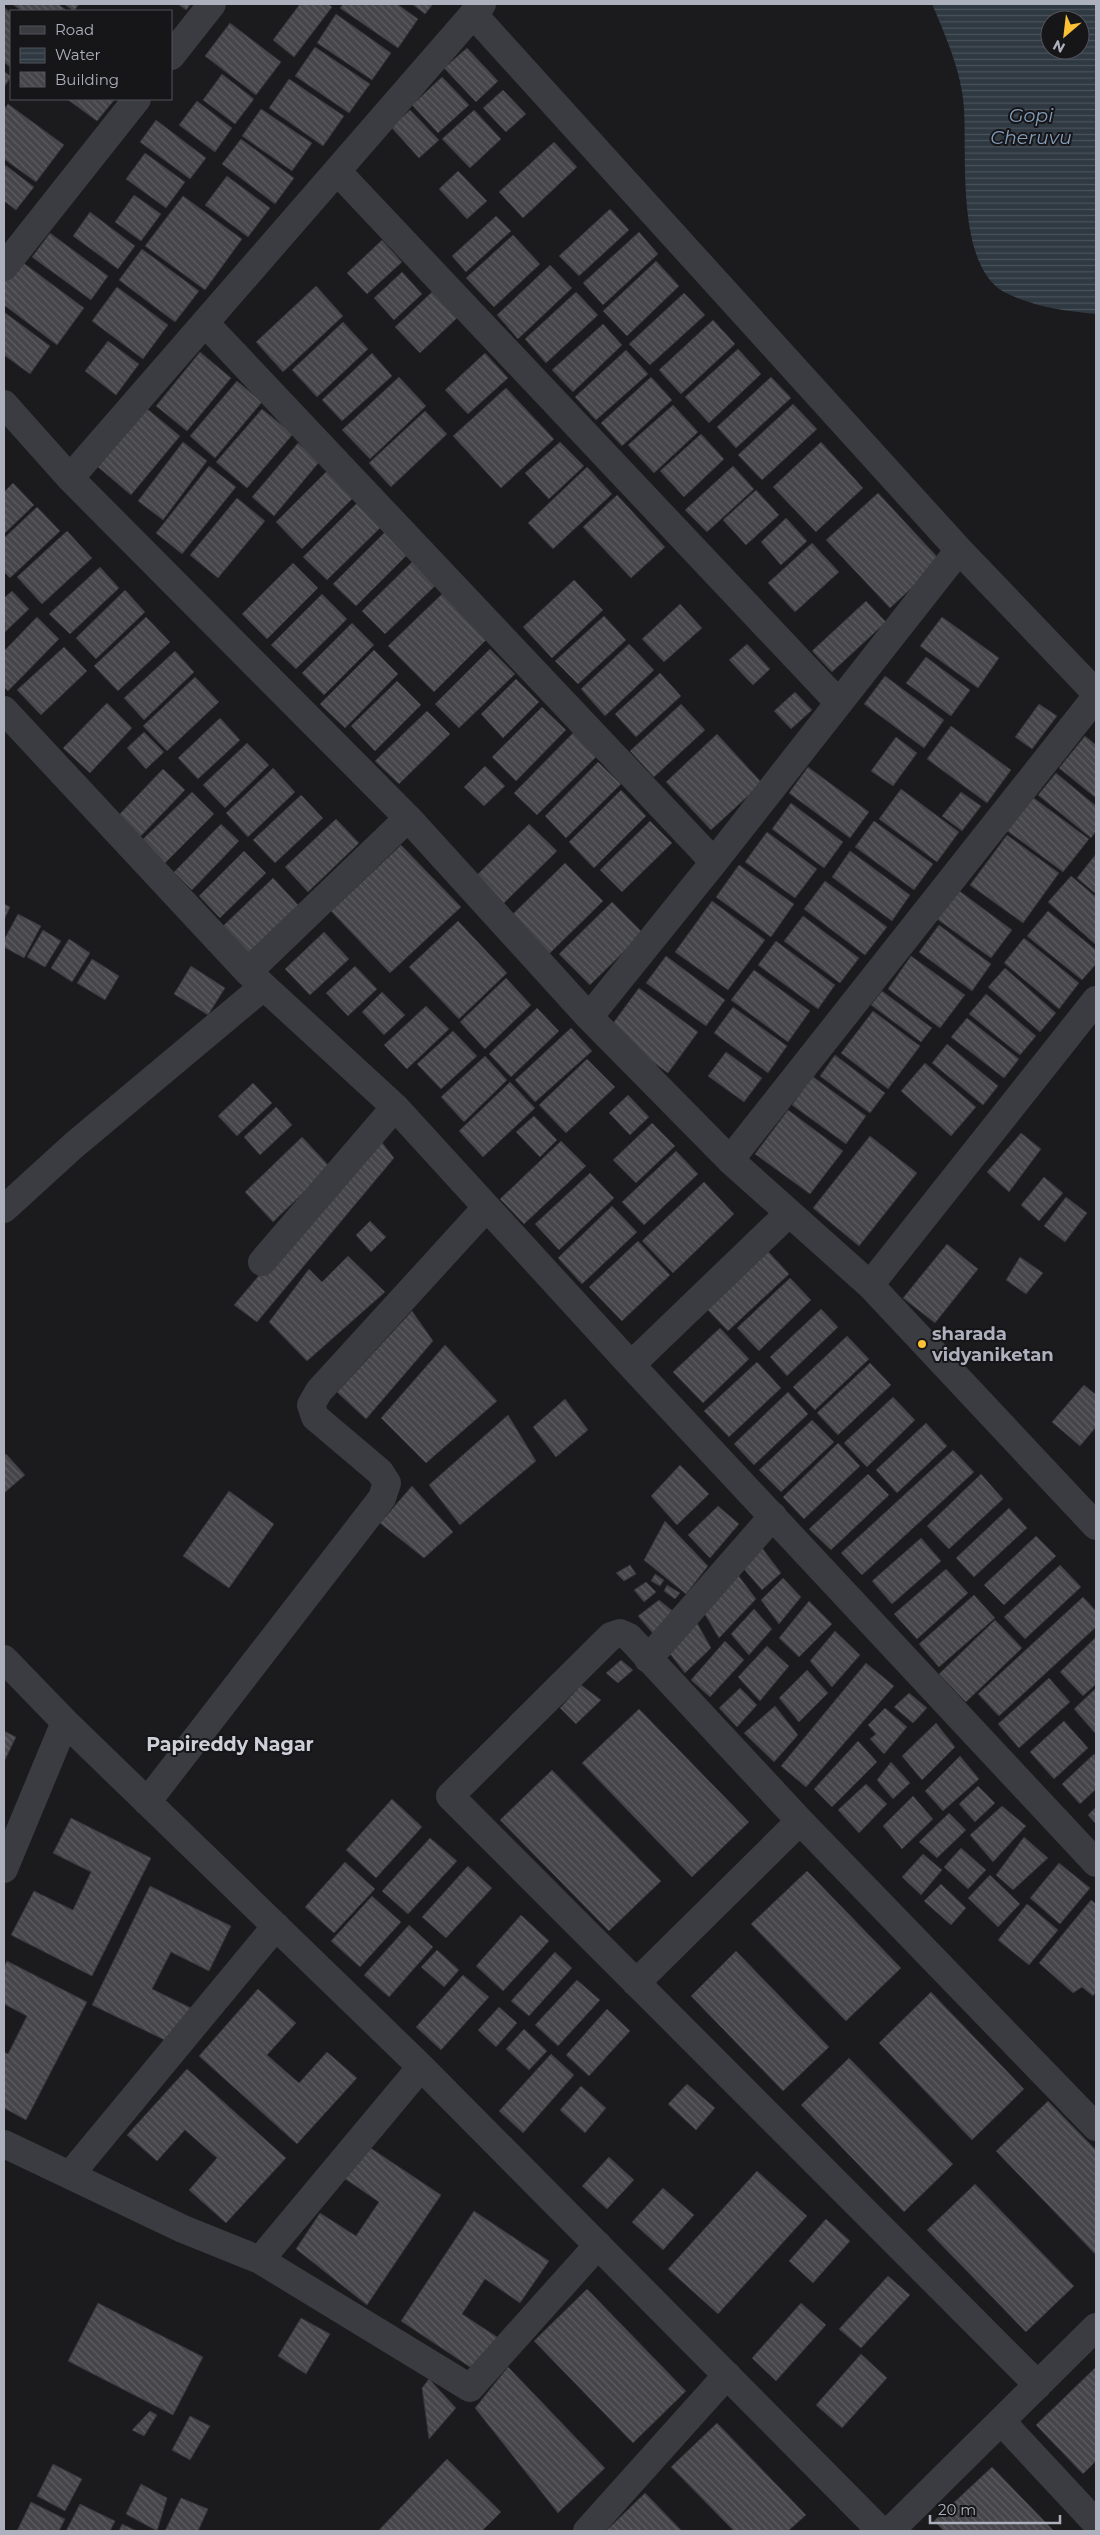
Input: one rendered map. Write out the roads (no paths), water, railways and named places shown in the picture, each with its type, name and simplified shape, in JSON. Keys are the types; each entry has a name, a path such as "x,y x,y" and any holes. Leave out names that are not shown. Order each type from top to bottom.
{"street":[{"path":"172,55 212,4"},
{"path":"70,478 478,9 959,550 1096,695 730,1160"},
{"path":"4,267 136,100"},
{"path":"336,171 839,703"},
{"path":"205,322 714,862"},
{"path":"4,404 70,478 408,818 589,1017 730,1160 870,1285 1096,1526"},
{"path":"589,1017 714,862 959,550"},
{"path":"4,710 256,979 395,1107 631,1365 1096,1863"},
{"path":"4,1209 256,979 408,818"},
{"path":"870,1285 1096,1000"},
{"path":"262,1262 395,1107"},
{"path":"147,1802 382,1498 386,1483 380,1472 315,1417 311,1405 319,1391 486,1208"},
{"path":"631,1365 789,1213"},
{"path":"648,1659 773,1516"},
{"path":"1038,2385 450,1796 611,1636 620,1633 629,1637 800,1821 1096,2128"},
{"path":"4,1659 65,1722 421,2067 881,2531"},
{"path":"4,1869 65,1722"},
{"path":"636,1983 800,1821"},
{"path":"70,2175 276,1926"},
{"path":"260,2260 421,2067"},
{"path":"4,2144 183,2229 260,2260 470,2388 598,2245"},
{"path":"890,2531 1096,2327"},
{"path":"588,2531 727,2375"},
{"path":"1001,2421 1096,2523"}],"water":[{"name":"Gopi Cheruvu","path":"932,4 1096,4 1096,314 1038,305 1004,292 989,278 978,259 971,235 967,208 963,96 952,55"}],"place":[{"name":"sharada vidyaniketan","path":"922,1344"}],"district":[{"name":"Papireddy Nagar","path":"230,1744"}]}
